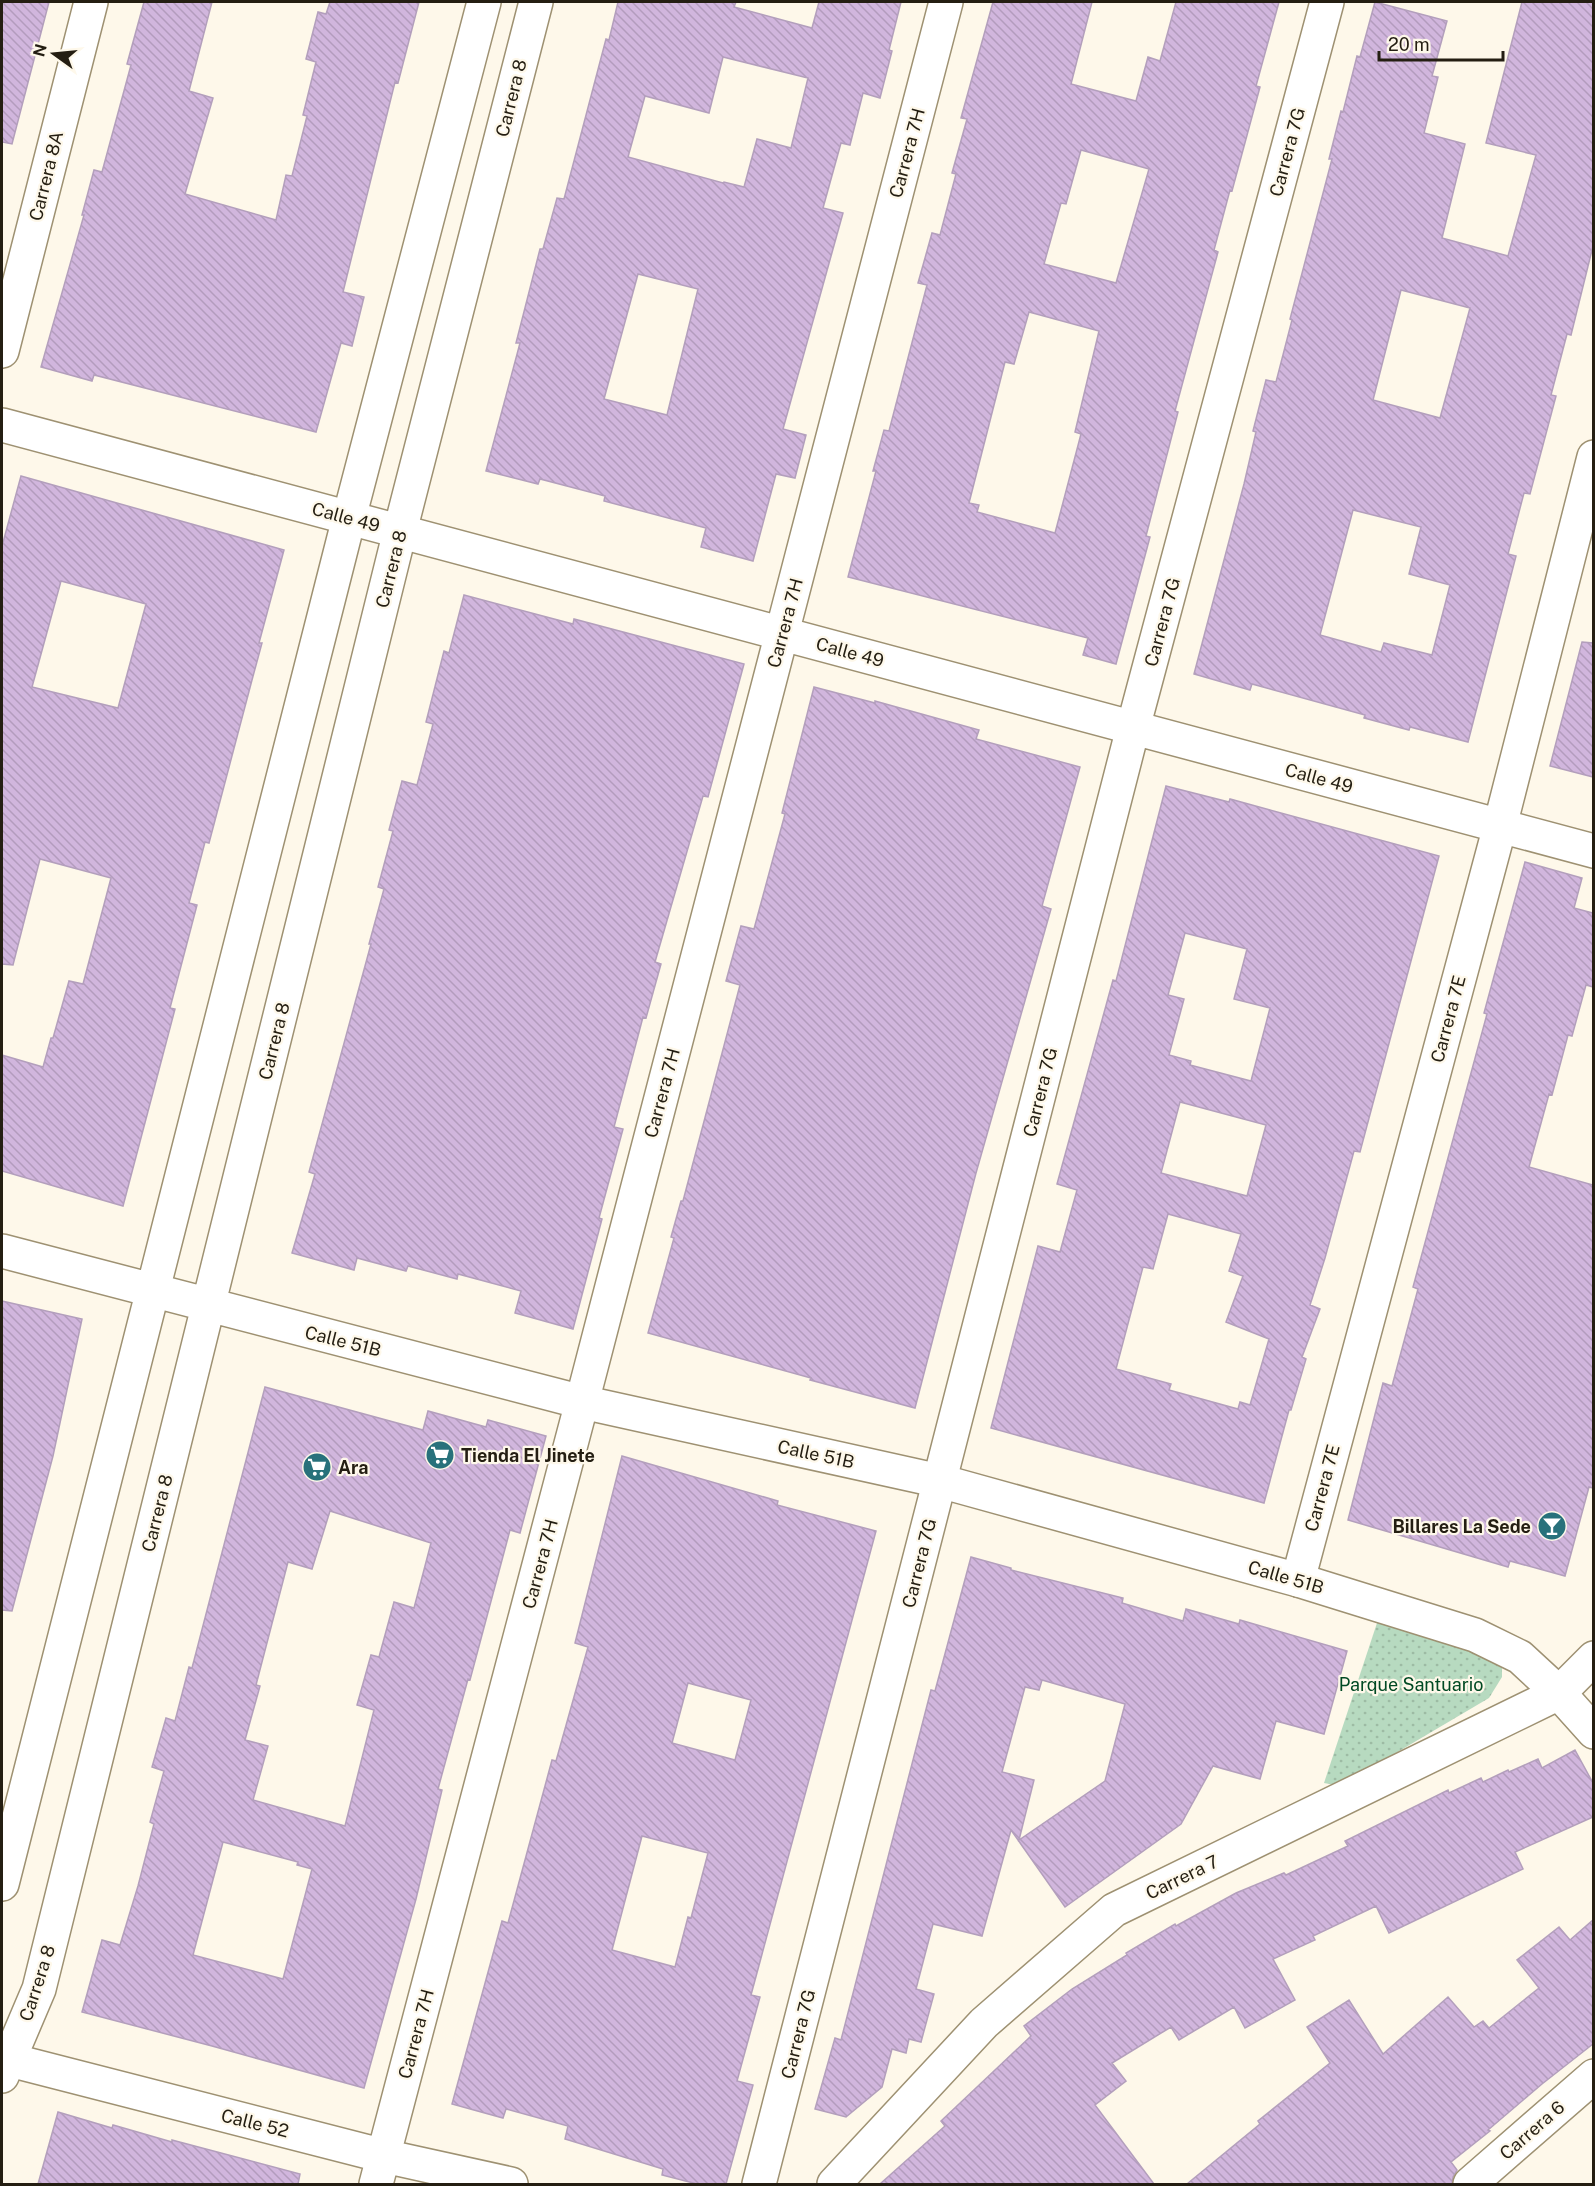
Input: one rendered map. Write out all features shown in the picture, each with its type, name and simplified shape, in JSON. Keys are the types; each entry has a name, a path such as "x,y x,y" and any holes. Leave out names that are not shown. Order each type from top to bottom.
{"street":[{"name":"Carrera 8A","path":"2,351 91,2"},
{"path":"2,1884 349,518 484,2"},
{"name":"Carrera 8","path":"4,2064 39,1989 400,531 536,2"},
{"name":"Carrera 7H","path":"380,2170 946,2"},
{"name":"Carrera 7G","path":"759,2184 1133,728 1327,2"},
{"name":"Calle 49","path":"2,425 1593,851"},
{"name":"Carrera 7E","path":"1298,1580 1500,826 1593,457"},
{"name":"Calle 51B","path":"2,1251 582,1402 940,1481 1298,1580 1475,1635 1520,1657 1559,1693 1593,1732"},
{"name":"Carrera 7","path":"834,2184 984,2023 1114,1910 1559,1693 1593,1658"},
{"name":"Calle 52","path":"4,2064 380,2170 511,2184"},
{"name":"Carrera 6","path":"1470,2184 1593,2076"}],"green space":[{"name":"Parque Santuario","path":"1378,1620 1465,1647 1502,1668 1502,1677 1489,1698 1340,1786 1324,1783"}],"building":[{"path":"2,2 49,2 12,144 2,142"},
{"path":"144,2 212,2 189,91 213,98 185,194 276,220 286,175 292,176 307,116 303,115 316,62 306,59 318,12 326,14 330,2 419,2 398,83 395,82 343,292 364,297 352,346 341,343 316,432 94,375 92,381 41,367 84,215 82,215 94,170 102,172 131,65 127,64"},
{"path":"618,2 736,2 734,7 812,28 819,2 901,2 880,98 863,93 850,145 841,143 823,208 843,213 783,429 806,435 795,478 776,474 753,561 701,547 706,528 604,501 605,496 540,479 538,484 486,471 520,343 516,343 540,249 543,249 557,198 564,199 606,39 609,40","holes":["723,57 808,78 791,148 757,139 744,187 628,157 645,96 709,113","638,274 698,289 667,415 604,399"]},
{"path":"993,2 1092,2 1071,84 1136,101 1148,57 1160,61 1176,2 1279,2 1256,86 1260,87 1214,250 1218,252 1175,411 1178,412 1146,536 1150,537 1116,664 1083,655 1088,638 848,577 876,471 873,471 884,430 889,431 927,285 918,283 932,233 940,235 956,174 952,173 967,119 961,118","holes":["1081,150 1149,169 1116,283 1044,264 1061,203 1066,204","1029,312 1099,331 1075,432 1081,434 1055,533 977,512 979,505 969,503 1005,362 1014,364"]},
{"path":"1375,2 1447,21 1432,76 1438,77 1424,133 1465,144 1442,238 1508,256 1536,155 1486,143 1522,2 1593,2 1593,246 1571,335 1567,334 1551,395 1556,396 1530,494 1524,493 1508,554 1516,556 1468,742 1364,718 1365,715 1252,684 1250,690 1194,674 1244,484 1256,432 1253,431 1266,380 1276,382 1332,159 1329,159 1341,111 1343,112 1357,56 1360,57","holes":["1401,290 1470,308 1440,418 1373,400","1353,510 1421,527 1409,574 1450,585 1432,655 1384,643 1381,652 1320,635"]},
{"path":"21,476 284,550 209,843 205,842 189,903 197,905 170,1008 175,1009 123,1206 2,1171 2,1055 43,1067 69,981 83,984 111,878 40,859 13,965 2,964 2,546","holes":["61,581 146,604 118,708 32,687"]},
{"path":"464,595 573,624 574,619 744,664 708,797 703,796 655,962 661,964 646,1018 643,1017 614,1127 623,1129 573,1329 515,1313 521,1291 458,1274 457,1279 408,1266 406,1271 357,1258 354,1270 292,1253 315,1174 309,1172 384,889 378,887 393,831 389,830 402,781 417,785 433,724 426,722 444,651 449,653"},
{"path":"1582,642 1593,643 1593,777 1550,766"},
{"path":"814,687 875,703 875,701 979,730 976,739 1080,767 1042,906 1051,909 976,1173 915,1408 648,1333 674,1238 671,1237 681,1201 683,1201 740,985 726,981 741,926 754,929 785,814 782,813"},
{"path":"1166,786 1229,802 1230,799 1439,856 1360,1152 1354,1151 1310,1305 1320,1309 1302,1357 1306,1359 1291,1410 1289,1410 1264,1503 991,1428 1038,1246 1060,1252 1077,1190 1057,1184 1113,980 1116,981","holes":["1185,933 1247,949 1234,999 1270,1008 1251,1081 1190,1065 1191,1061 1169,1055 1184,999 1168,995","1180,1102 1266,1125 1247,1196 1161,1173","1168,1214 1241,1234 1229,1271 1243,1276 1226,1322 1269,1339 1250,1405 1240,1402 1238,1409 1169,1390 1171,1384 1116,1369 1143,1267 1153,1269"]},
{"path":"1525,862 1582,878 1574,908 1593,913 1593,987 1586,985 1572,1036 1568,1035 1529,1167 1593,1185 1593,1488 1589,1487 1565,1576 1510,1561 1508,1567 1348,1520 1383,1383 1392,1386 1418,1289 1413,1287 1487,1014 1484,1013"},
{"path":"2,1301 82,1319 53,1456 12,1611 2,1610"},
{"path":"265,1387 423,1430 428,1411 486,1427 488,1420 546,1436 520,1533 510,1530 470,1680 468,1679 438,1789 442,1790 416,1899 364,2088 82,2012 102,1940 120,1945 154,1824 150,1822 164,1771 152,1767 166,1718 175,1721 189,1667 192,1668","holes":["330,1511 431,1543 414,1608 394,1602 379,1657 371,1655 357,1705 374,1710 345,1826 253,1800 268,1746 245,1740 260,1686 256,1685 288,1562 312,1569","223,1842 298,1862 297,1865 312,1869 283,1979 193,1955"]},
{"path":"622,1456 778,1501 777,1505 876,1531 751,1995 760,1997 737,2081 753,2085 726,2184 697,2184 662,2175 663,2169 565,2139 568,2126 506,2109 503,2118 452,2104 502,1921 508,1923 552,1760 556,1761 588,1647 575,1643","holes":["688,1683 751,1700 735,1760 672,1743","642,1836 708,1853 675,1967 612,1950"]},
{"path":"971,1557 1011,1568 1011,1570 1123,1598 1122,1603 1183,1621 1186,1609 1239,1624 1240,1620 1347,1651 1324,1734 1276,1721 1260,1779 1213,1766 1181,1824 1065,1907 1011,1830 982,1936 933,1924 916,1989 934,1994 921,2042 909,2039 906,2053 892,2049 882,2087 846,2117 815,2109 835,2038 841,2040 931,1690 935,1691","holes":["1042,1680 1125,1704 1105,1781 1019,1840 1034,1780 1002,1772 1025,1687 1039,1690"]},
{"path":"1575,1750 1593,1783 1593,1817 1515,1852 1523,1869 1389,1933 1376,1906 1313,1936 1315,1940 1273,1959 1295,2000 1245,2028 1234,2007 1179,2040 1171,2027 1112,2063 1126,2081 1095,2105 1154,2184 880,2184 945,2126 941,2121 1031,2036 1024,2026 1072,1989 1127,1955 1126,1953 1175,1924 1176,1926 1236,1893 1284,1873 1286,1875 1348,1846 1345,1841 1448,1790 1449,1793 1481,1778 1483,1782 1538,1759 1542,1768"},
{"path":"1593,1920 1593,2044 1542,2084 1488,2130 1490,2131 1451,2162 1457,2170 1452,2184 1187,2184 1260,2124 1258,2121 1330,2063 1307,2027 1349,2000 1383,2054 1448,1997 1474,2027 1483,2021 1489,2028 1539,1988 1517,1960 1559,1927 1570,1940"},
{"path":"58,2112 112,2128 113,2125 300,2174 298,2184 38,2184"}],"place":[{"name":"Tienda El Jinete","path":"440,1455"},
{"name":"Ara","path":"317,1467"},
{"name":"Billares La Sede","path":"1552,1526"}]}
